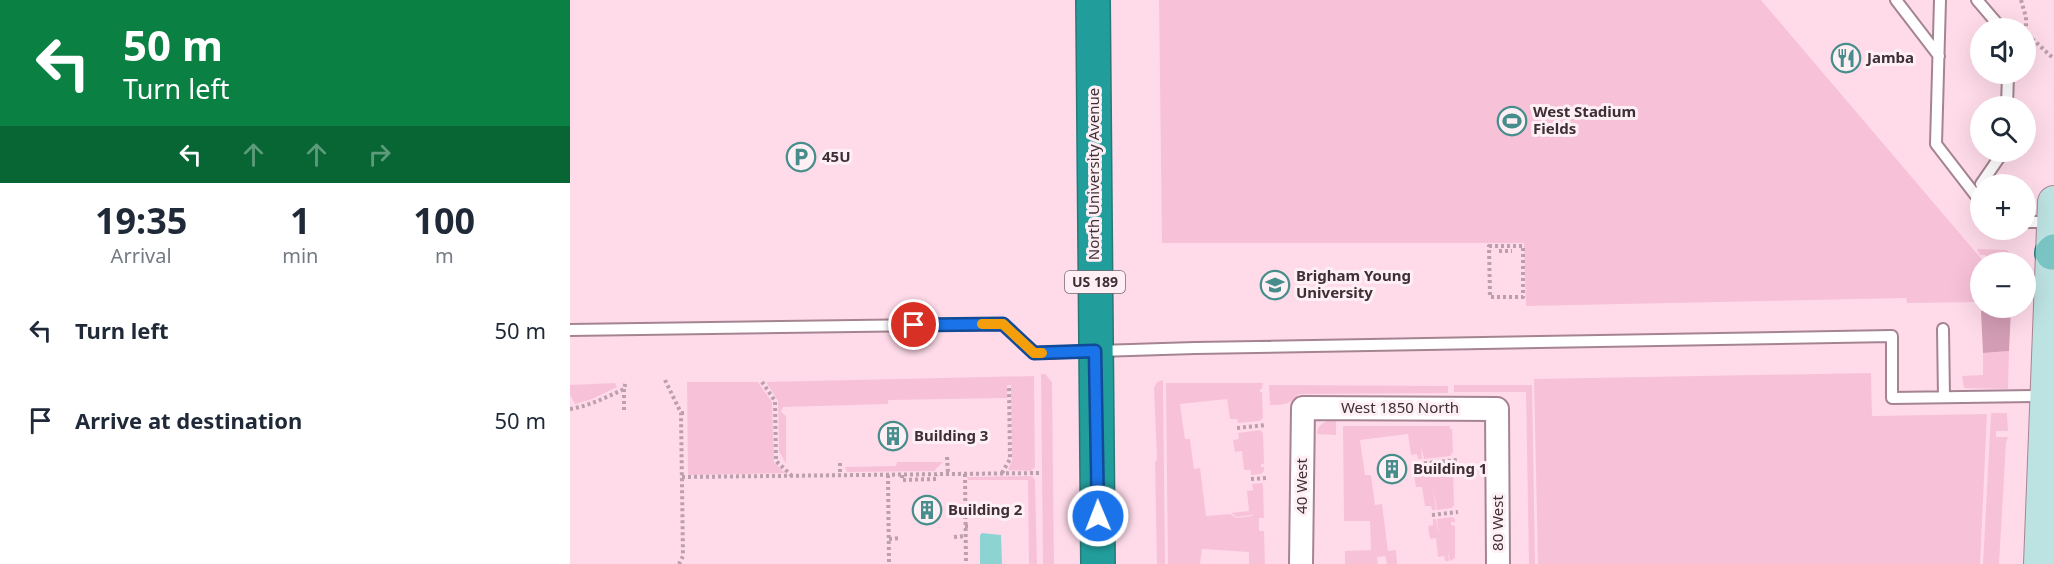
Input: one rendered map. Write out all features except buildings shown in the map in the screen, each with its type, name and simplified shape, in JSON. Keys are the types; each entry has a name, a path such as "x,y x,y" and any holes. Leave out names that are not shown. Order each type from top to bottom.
{"highway":[{"name":"North University Avenue","path":"1093,0 1098,564"}],"street":[{"path":"2045,555 2048,495 2047,396 2051,354 2049,234"},
{"name":"West 1850 North","path":"1303,408 1497,409"},
{"name":"40 West","path":"1301,564 1303,408"},
{"name":"80 West","path":"1497,409 1498,564"}],"lane":[{"path":"1896,0 1939,56"},
{"path":"1941,0 1936,144 1970,188"},
{"path":"1977,0 1992,18"},
{"path":"570,330 1003,324 1034,353 1892,336 1893,398 2047,396"},
{"path":"1943,330 1944,397"}],"path":[{"path":"2021,0 2026,17 2026,33 2054,58"},
{"path":"1499,251 1505,248 1523,246 1523,297 1490,297 1489,246 1505,248 1512,251"},
{"path":"665,380 681,413 683,556 679,564"},
{"path":"624,413 626,381"},
{"path":"762,382 775,401 776,461 791,476"},
{"path":"1002,473 1010,459 1009,387"},
{"path":"570,409 581,407 624,389"},
{"path":"681,413 687,413"},
{"path":"1237,428 1266,425"},
{"path":"947,457 948,474"},
{"path":"1418,464 1456,460"},
{"path":"840,463 840,476"},
{"path":"682,477 1039,473"},
{"path":"965,474 966,564"},
{"path":"888,475 889,564"},
{"path":"902,475 902,480 928,482 936,479 936,475"},
{"path":"1251,479 1267,478"},
{"path":"1432,515 1458,512"},
{"path":"965,526 971,526"},
{"path":"954,537 965,536"},
{"path":"888,539 901,538"}],"shaded area":[{"name":"West Stadium Fields","path":"1159,0 1761,0 1975,252 1970,252 1970,302 1907,303 1906,298 1526,306 1524,243 1162,243"},
{"path":"1977,249 2007,250 2009,252 1978,252"},
{"path":"1981,318 2011,318 2009,351 1983,353"},
{"path":"2009,351 2008,389 1964,388 1962,376 1983,375 1983,353"},
{"path":"1871,373 1872,416 1987,414 1980,564 1538,564 1534,379"},
{"path":"1041,374 1045,374 1052,382 1054,564 1043,564"},
{"path":"1034,376 1035,467 1031,471 1008,470 1012,460 1011,385 1007,385 1007,398 888,400 888,404 783,407 781,412 786,416 786,464 779,451 778,401 766,382"},
{"path":"1163,380 1165,564 1157,564 1154,388 1157,382"},
{"path":"687,382 758,382 772,402 774,462 785,473 688,475"},
{"path":"615,383 617,387 575,404 570,395 570,385"},
{"path":"1166,383 1263,383 1260,392 1262,392 1263,418 1260,421 1238,423 1237,419 1230,419 1227,399 1180,404 1185,439 1190,439 1194,469 1200,468 1206,516 1230,514 1237,518 1252,516 1254,513 1237,517 1231,513 1249,511 1247,491 1253,490 1252,484 1262,483 1264,518 1259,518 1259,531 1264,531 1265,564 1249,564 1249,552 1202,549 1200,564 1168,564"},
{"path":"1269,385 1448,386 1448,393 1299,394 1286,404 1270,405"},
{"path":"1454,385 1532,385 1535,564 1529,564 1526,392 1454,392"},
{"path":"1991,413 2007,413 2008,431 1996,431 1996,437 2008,437 1999,564 1983,564"},
{"path":"1336,419 1336,435 1317,434 1323,423"},
{"path":"1343,426 1450,426 1452,429 1453,452 1450,456 1424,459 1421,446 1422,459 1418,459 1417,454 1411,455 1408,434 1360,440 1365,475 1371,475 1375,505 1382,504 1388,551 1396,550 1397,564 1387,564 1385,556 1377,557 1378,564 1345,564 1345,551 1371,550 1370,521 1344,521"},
{"path":"1260,430 1263,433 1264,464 1261,464 1261,467 1264,467 1264,471 1261,474 1251,475 1251,470 1244,470 1242,451 1235,452 1233,440 1239,439 1238,433"},
{"path":"897,462 943,462 934,471 847,472 845,467 896,466"},
{"path":"1450,465 1453,468 1454,505 1452,508 1437,510 1433,487 1436,510 1432,510 1431,506 1425,506 1422,487 1416,487 1414,475 1419,474 1419,469"},
{"path":"1032,476 1035,480 1037,564 1029,564 1028,480 968,480 967,477"},
{"path":"1452,517 1455,519 1451,525 1455,526 1455,558 1450,561 1448,551 1449,561 1445,561 1444,556 1438,557 1436,538 1430,539 1428,526 1433,525 1433,519 1436,519 1439,535 1437,519"}],"water":[{"path":"982,533 1001,535 1002,564 980,564 980,535"}],"slow traffic":[{"path":"982,324 1003,324 1034,353 1042,353"}],"place":[{"name":"Jamba","path":"1846,58"},
{"name":"West Stadium Fields","path":"1512,121"},
{"name":"45U","path":"801,157"},
{"name":"Brigham Young University","path":"1275,285"},
{"name":"Building 3","path":"893,436"},
{"name":"Building 1","path":"1392,469"},
{"name":"Building 2","path":"927,510"}],"route":[{"path":"914,325 1003,324 1034,353 1095,351 1098,516"}]}
